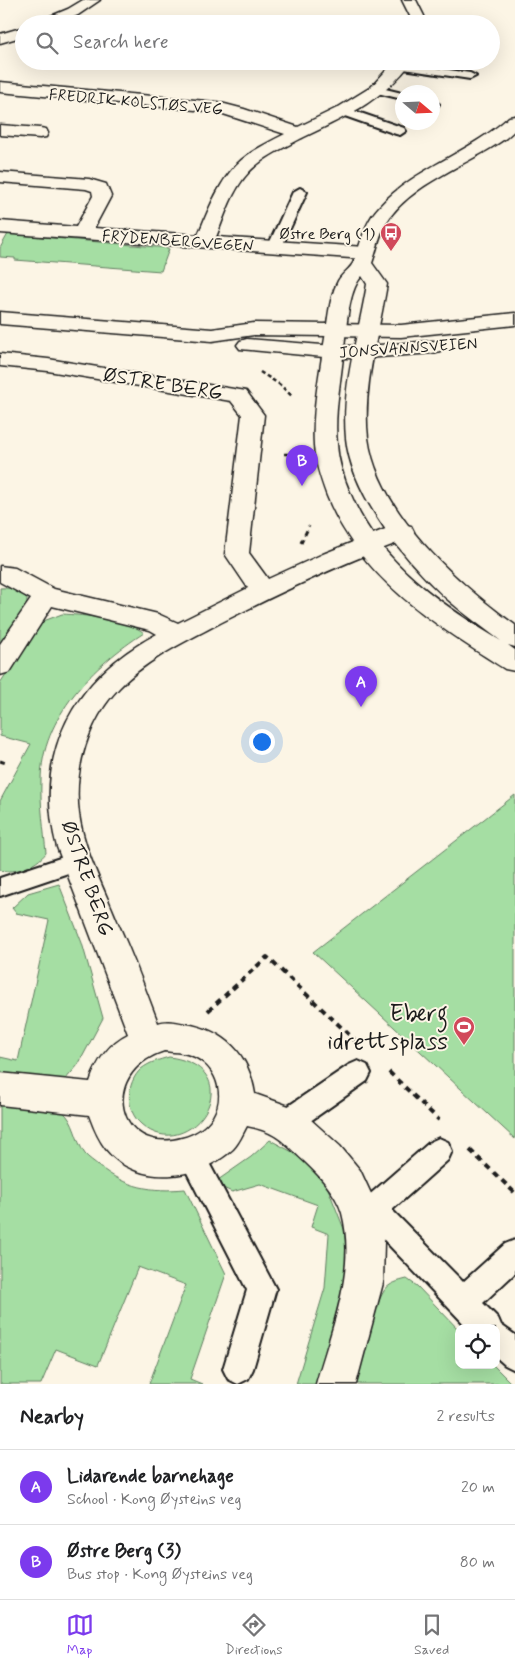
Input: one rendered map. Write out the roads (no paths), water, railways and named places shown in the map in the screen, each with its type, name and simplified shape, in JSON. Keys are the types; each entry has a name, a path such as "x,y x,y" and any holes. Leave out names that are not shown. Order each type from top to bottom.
{"street":[{"path":"66,15 93,0"},
{"path":"409,0 416,15"},
{"path":"0,39 15,34"},
{"path":"204,243 224,195 243,168 257,156 343,111 377,90 396,70"},
{"name":"FREDRIK KOLSTØS VEG","path":"0,88 217,106 299,133"},
{"path":"515,121 500,135 398,198 376,223 370,234 364,258 347,282 335,342 325,410 325,441 328,465 340,501 352,526 386,569 440,616 515,662"},
{"path":"0,130 40,133"},
{"name":"FRYDENBERGVEGEN","path":"0,177 89,184 100,188 102,196 81,234"},
{"name":"FRYDENBERGVEGEN","path":"0,227 204,243 274,246 364,258"},
{"path":"364,258 377,284 357,402 357,439 368,475 383,504 402,532 454,591 515,638"},
{"name":"JONSVANNSVEIEN","path":"0,318 212,335 250,346 335,342 457,345 515,338"},
{"name":"JONSVANNSVEIEN","path":"368,342 420,330 515,319"},
{"name":"ØSTRE BERG","path":"0,360 48,365 238,396 253,415 237,554 264,591"},
{"name":"ØSTRE BERG","path":"148,1041 78,861 68,830 63,799 65,773 79,726 91,704 109,681 129,664 175,636 264,591 366,544 402,532"},
{"path":"2,572 46,596 158,623 166,627 175,636"},
{"path":"0,665 46,596"},
{"path":"164,1036 181,1036 197,1040 213,1048 226,1060 234,1074 238,1090 236,1107 230,1124 218,1139 191,1155 164,1159 145,1155 128,1146 115,1133 107,1118 105,1100 107,1085 117,1064 134,1048 148,1041 164,1036"},
{"path":"0,1090 105,1100"},
{"path":"236,1107 264,1113 288,1122 327,1158 366,1210 364,1283 336,1384"}],"lane":[{"path":"439,70 470,76"},
{"path":"377,90 395,94"},
{"path":"343,111 400,131"},
{"name":"FRYDENBERGVEGEN","path":"274,246 300,192"},
{"path":"0,888 78,861"},
{"path":"288,1122 358,1073"},
{"path":"439,1151 366,1210 484,1324"},
{"path":"191,1155 262,1289 238,1369"},
{"path":"463,1302 515,1254"},
{"path":"500,1341 515,1354"}],"place":[{"name":"Østre Berg (1)","path":"391,252"},
{"name":"Østre Berg (3)","path":"302,486"},
{"name":"Lidarende barnehage","path":"361,707"},
{"name":"Eberg idrettsplass","path":"464,1046"}]}
